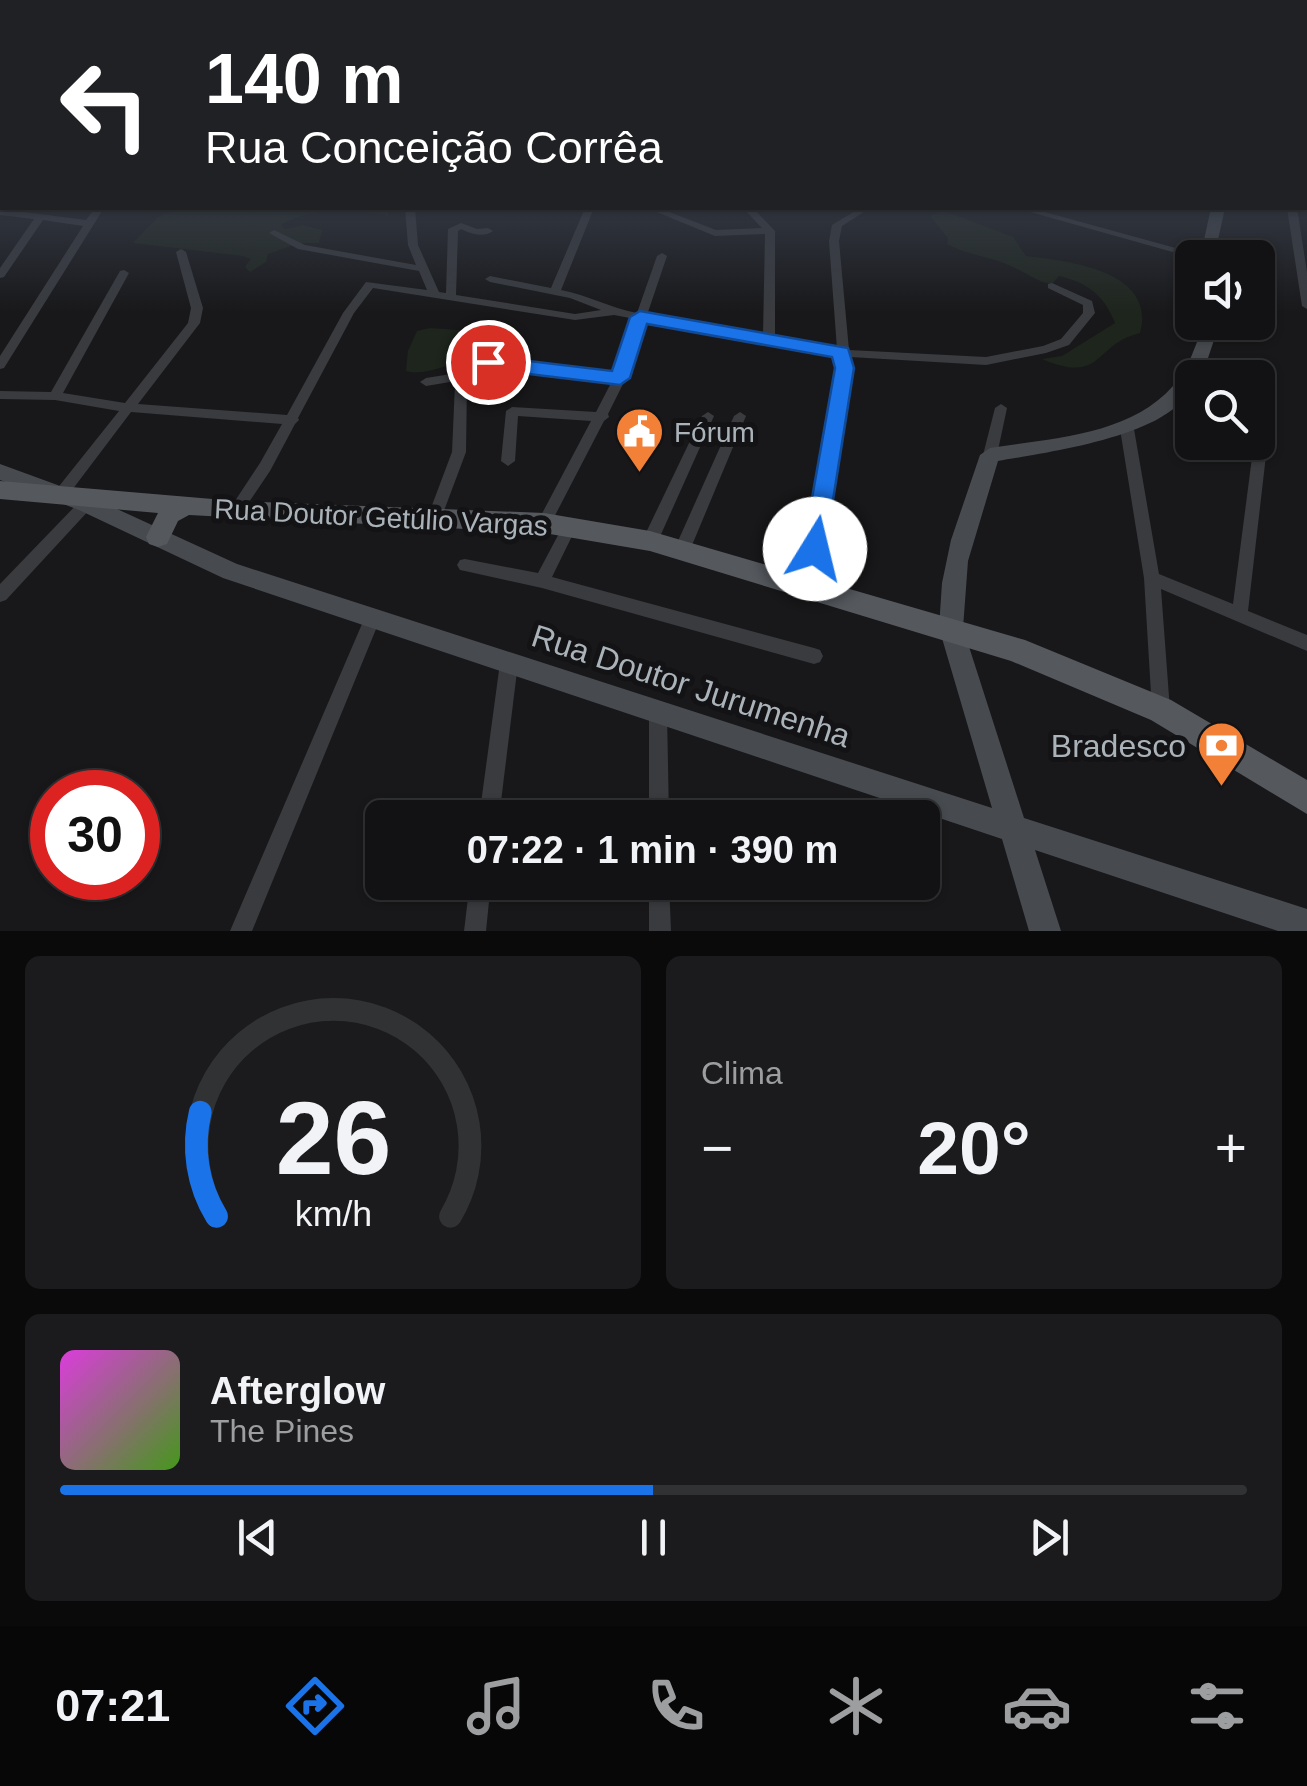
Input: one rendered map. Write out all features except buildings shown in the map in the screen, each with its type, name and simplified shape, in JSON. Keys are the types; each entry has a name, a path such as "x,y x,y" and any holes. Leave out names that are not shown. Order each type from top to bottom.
{"main road":[{"path":"1045,931 951,628 950,601 962,530 990,455 1092,439 1127,429 1164,407 1184,388 1208,340"},
{"name":"Rua Doutor Jurumenha","path":"0,472 86,504 232,571 1014,826 1278,922 1307,925"},
{"name":"Rua Doutor Getúlio Vargas","path":"0,490 236,510 435,516 556,525 650,541 1032,655 1161,710 1307,798"},
{"path":"158,537 169,515 185,506"}],"street":[{"path":"0,275 35,225"},
{"path":"0,365 84,225"},
{"path":"411,225 413,245 434,293"},
{"path":"555,292 582,225"},
{"path":"696,225 715,233 770,231"},
{"path":"765,225 770,231 770,338"},
{"path":"809,586 844,368 834,241 837,225"},
{"path":"1086,225 1175,249"},
{"path":"1295,225 1307,306"},
{"path":"451,296 452,229 462,226 474,232 488,231"},
{"path":"274,233 302,247 423,269"},
{"path":"61,494 197,315 182,252"},
{"path":"542,581 556,525 620,378 662,256"},
{"path":"55,396 124,273"},
{"path":"490,279 573,295 614,312 841,352 986,361 1065,342 1090,308 1083,299 1052,286"},
{"path":"236,510 293,420 349,313 370,284 576,317 614,312"},
{"path":"488,362 620,378"},
{"path":"426,382 451,378 462,382 459,452 435,516"},
{"path":"0,395 55,396 130,408 293,420"},
{"path":"990,455 1001,408"},
{"path":"508,461 512,410 603,417"},
{"path":"650,541 708,416"},
{"path":"682,550 740,416"},
{"path":"1127,429 1152,578 1161,710"},
{"path":"1240,612 1257,460"},
{"path":"0,595 86,504"},
{"path":"465,565 542,581 814,656"},
{"path":"1152,578 1307,643"},
{"path":"241,931 373,617"},
{"path":"492,800 509,664"},
{"path":"658,713 659,800"},
{"path":"475,931 479,900"},
{"path":"659,900 660,931"}],"shaded area":[{"path":"150,225 281,225 285,229 305,225 322,230 319,243 299,243 268,254 266,262 250,272 245,267 251,259 243,256 133,243"},
{"path":"938,225 983,225 1013,237 1026,256 1065,261 1106,273 1136,296 1142,312 1140,333 1077,368 1042,359 1062,356 1115,323 1106,305 1078,282 1059,276 1052,284 1037,280 1007,264 947,244 948,238"},
{"path":"417,331 470,331 468,345 478,354 475,361 423,372 406,371 408,351"}],"place":[{"name":"Fórum","path":"639,474"},
{"name":"Bradesco","path":"1221,788"}],"route":[{"path":"488,362 620,378 640,317 841,352 844,368 815,549"}]}
